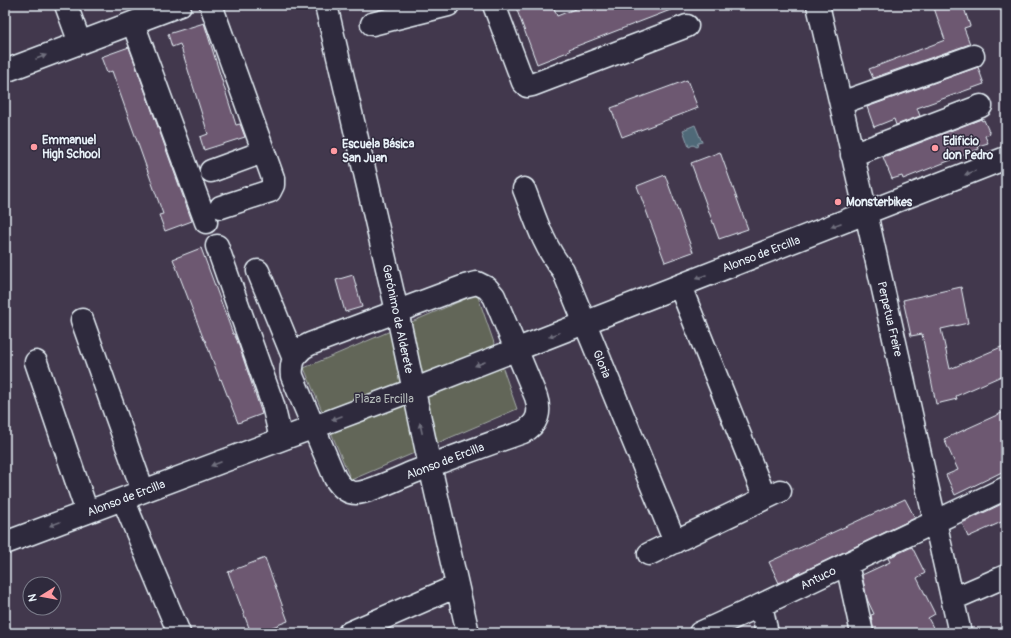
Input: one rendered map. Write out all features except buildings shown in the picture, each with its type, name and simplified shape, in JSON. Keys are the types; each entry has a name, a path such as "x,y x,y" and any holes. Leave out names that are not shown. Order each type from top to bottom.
{"street":[{"path":"66,5 80,43"},
{"path":"5,71 133,23 154,10 180,5"},
{"path":"133,23 213,215 270,191 273,185 272,178 211,5"},
{"name":"Gerónimo de Alderete","path":"326,5 397,312 413,390 468,633"},
{"path":"372,24 448,5"},
{"path":"494,5 523,82 526,86 687,26"},
{"name":"Perpetua Freire","path":"818,5 960,633"},
{"path":"840,103 973,56"},
{"path":"852,155 981,106"},
{"path":"211,171 263,152"},
{"name":"Alonso de Ercilla","path":"5,543 413,390 1006,158"},
{"name":"Gloria","path":"524,189 546,245 563,270 675,542"},
{"path":"217,246 273,405 281,439"},
{"path":"258,271 294,358"},
{"name":"Alonso de Ercilla","path":"471,284 482,285 491,291 517,349 539,404 539,412 534,424 523,432 361,493 349,492 338,484 292,376 291,370 294,358 305,346 471,284"},
{"path":"649,554 772,495 680,286"},
{"path":"82,320 143,491"},
{"path":"36,362 87,512"},
{"name":"Antuco","path":"700,633 1006,488"},
{"path":"123,499 179,633"},
{"path":"847,564 862,633"},
{"path":"953,599 1006,576"},
{"path":"349,633 457,586"},
{"path":"761,605 767,633"}],"green space":[{"name":"Plaza Ercilla","path":"477,294 517,409 351,480 304,368"}],"water":[{"path":"695,125 702,142 698,143 697,147 693,145 689,147 683,130"}],"place":[{"name":"Emmanuel High School","path":"34,147"},
{"name":"Edificio don Pedro","path":"935,148"},
{"name":"Escuela Básica San Juan","path":"334,151"},
{"name":"Monsterbikes","path":"838,202"}]}
